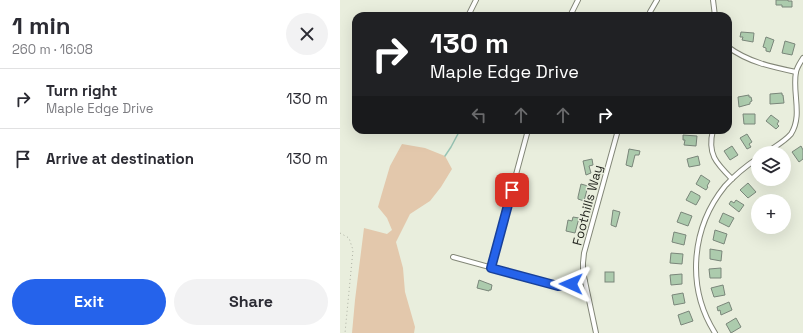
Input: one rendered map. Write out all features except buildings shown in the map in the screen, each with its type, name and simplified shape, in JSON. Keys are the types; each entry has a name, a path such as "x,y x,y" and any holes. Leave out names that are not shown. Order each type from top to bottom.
{"street":[{"path":"470,12 476,0"},
{"path":"572,12 578,0"},
{"path":"650,12 657,0"},
{"path":"713,0 714,12"},
{"path":"732,50 764,65 796,72"},
{"path":"776,146 790,135 796,123 798,109 796,72 798,65 803,58"},
{"path":"491,268 527,134"},
{"name":"Foothills Way","path":"596,333 583,272 584,253 617,134"},
{"path":"712,134 710,143 714,159 732,179"},
{"path":"715,333 707,319 698,292 696,268 697,249 702,228 718,195 742,169 751,163"},
{"path":"453,257 558,286 585,281"}],"path":[{"path":"340,233 349,238 353,250 345,333"}],"shaded area":[{"path":"402,144 425,148 445,156 452,169 430,201 410,214 396,242 403,268 405,292 415,327 414,333 352,333 364,228 387,234 392,230 387,218 378,207 390,166"}],"waterway":[{"path":"445,156 458,134"}],"route":[{"path":"512,190 491,268 558,286 571,284"}]}
